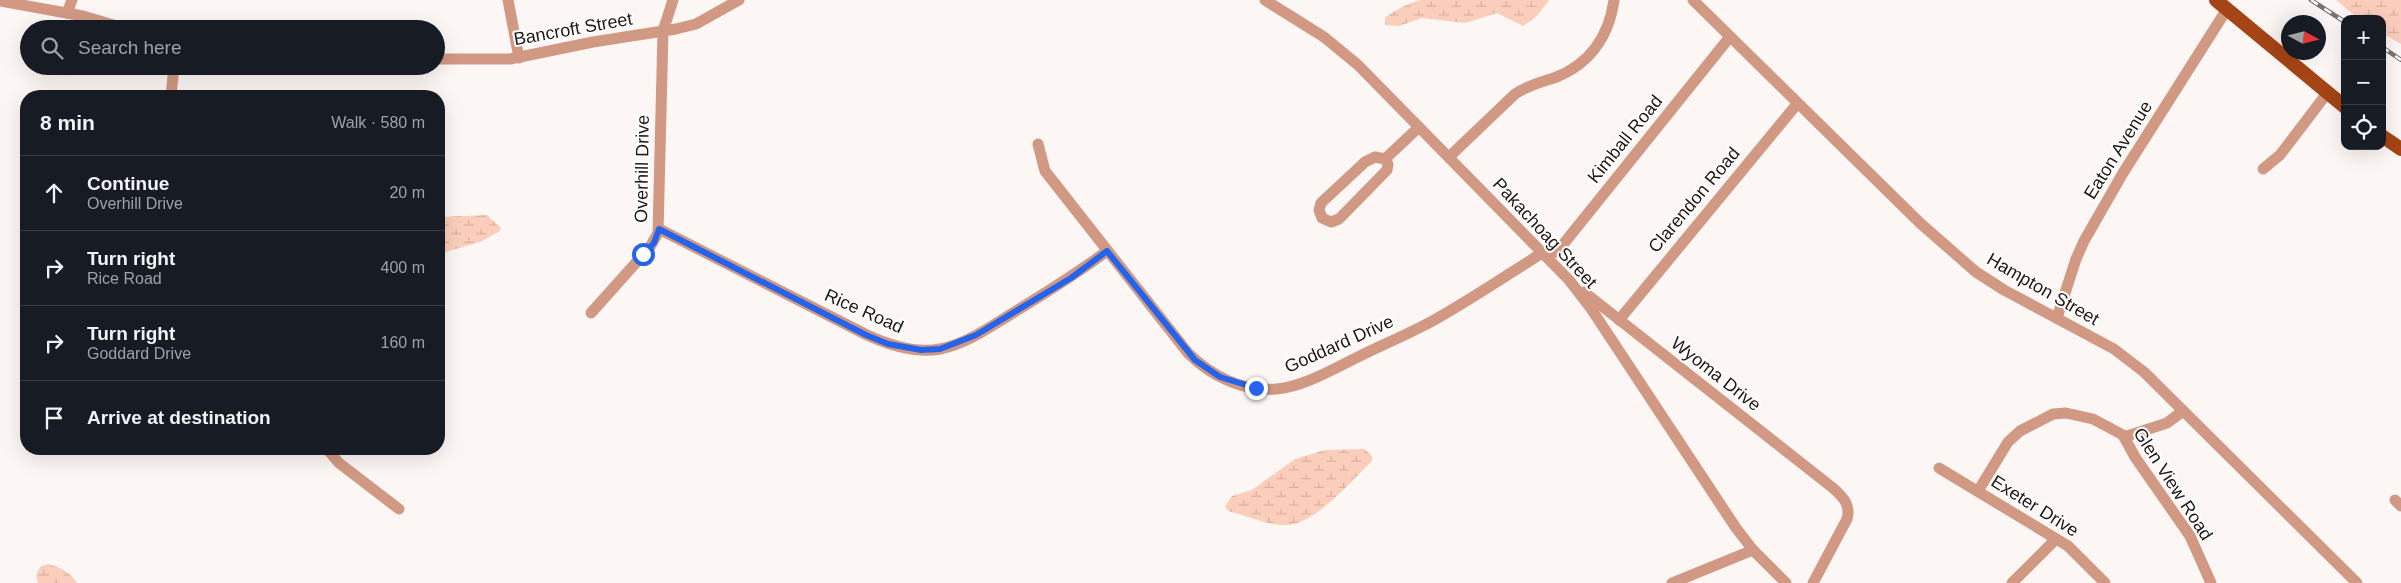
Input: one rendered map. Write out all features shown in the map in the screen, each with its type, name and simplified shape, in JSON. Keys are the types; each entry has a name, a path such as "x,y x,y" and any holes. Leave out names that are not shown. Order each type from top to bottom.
{"main road":[{"path":"2222,4 2343,105"},
{"path":"2386,139 2401,149"}],"street":[{"path":"67,13 72,0"},
{"path":"508,0 519,58"},
{"name":"Overhill Drive","path":"591,313 650,247 659,229 662,31 673,0"},
{"name":"Bancroft Street","path":"445,59 495,60 519,58 593,42 662,31 696,24 739,0"},
{"name":"Pakachoag Street","path":"1266,0 1344,53 1569,280 1590,307 1720,505 1753,550 1786,583"},
{"path":"1449,157 1515,94 1529,86 1572,70 1584,61 1604,34 1614,0"},
{"name":"Hampton Street","path":"1692,0 1920,223 1976,272 2004,290 2122,355 2144,372 2357,583"},
{"path":"0,1 67,13 93,20"},
{"name":"Eaton Avenue","path":"2057,318 2076,259 2088,233 2222,4"},
{"name":"Kimball Road","path":"1542,253 1557,252 1729,38"},
{"path":"172,90 173,75"},
{"path":"2263,169 2280,155 2328,92"},
{"name":"Clarendon Road","path":"1619,320 1797,104"},
{"path":"1385,159 1419,127"},
{"name":"Goddard Drive","path":"1038,144 1044,172 1107,251 1195,360 1211,372 1228,381 1266,389 1286,387 1315,377 1436,319 1542,253"},
{"path":"1375,157 1385,159 1388,164 1387,170 1339,219 1331,222 1322,218 1319,210 1321,203 1365,162 1375,157"},
{"name":"Rice Road","path":"659,229 866,335 888,344 921,350 946,347 976,335 1071,278 1107,251"},
{"name":"Wyoma Drive","path":"1569,280 1840,495 1847,504 1848,515 1813,583"},
{"path":"2124,437 2167,424 2183,411"},
{"name":"Glen View Road","path":"1978,491 2012,437 2046,417 2066,412 2079,415 2106,426 2124,437 2135,457 2190,536 2210,583"},
{"path":"332,455 338,463 399,509"},
{"name":"Exeter Drive","path":"1939,468 2056,539 2078,555 2105,583"},
{"path":"2012,583 2056,539"},
{"path":"1672,583 1753,550"}],"green space":[{"path":"1421,0 1549,0 1537,16 1523,26 1497,13 1465,23 1422,18 1399,26 1385,25 1385,18 1389,15"},
{"path":"2336,0 2401,0 2401,44 2386,35 2386,15 2354,15"},
{"path":"487,215 501,228 500,231 480,242 445,252 445,217"},
{"path":"1365,449 1372,456 1372,461 1329,503 1304,520 1292,525 1260,521 1228,511 1225,506 1232,496 1252,490 1295,459 1325,450"},
{"path":"48,564 64,570 77,583 38,583 36,575 41,566"}],"railway":[{"path":"2311,0 2341,19"},
{"path":"2386,50 2401,60"}],"route":[{"path":"643,254 654,243 659,229 866,335 904,348 930,350 952,346 976,335 1071,278 1107,251 1175,338 1195,360 1211,372 1228,381 1256,388"}]}
